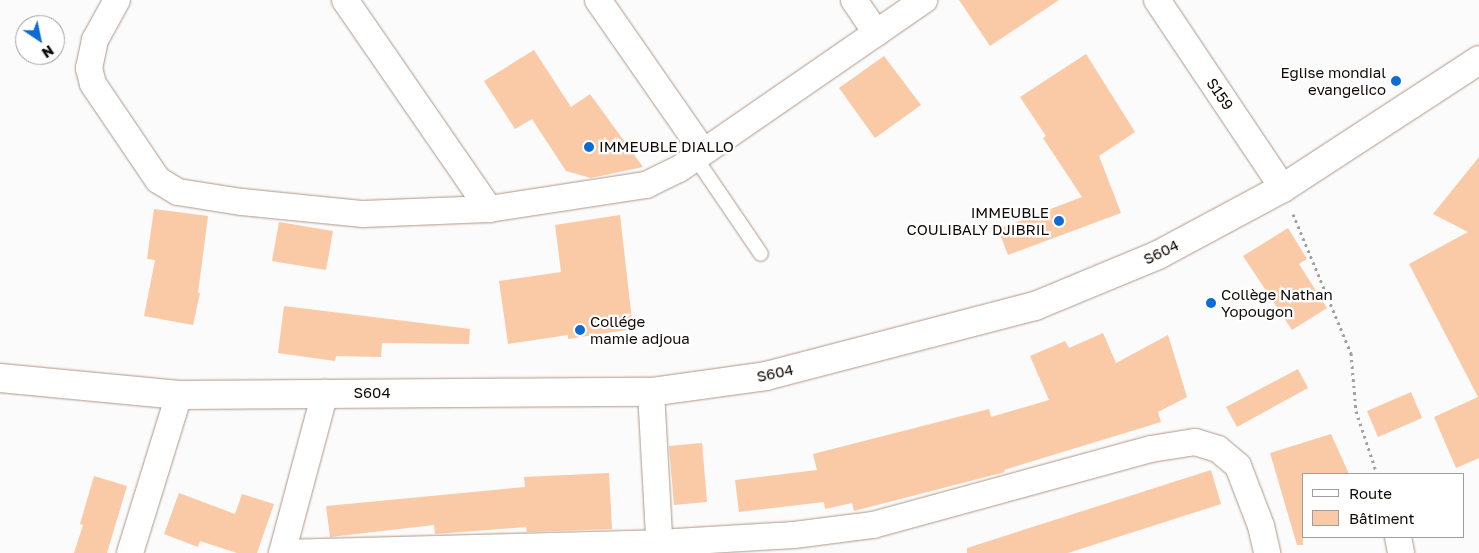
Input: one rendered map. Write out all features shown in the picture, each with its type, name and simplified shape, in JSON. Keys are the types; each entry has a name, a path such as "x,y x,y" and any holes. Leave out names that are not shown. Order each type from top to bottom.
{"street":[{"path":"117,0 95,40 89,68 93,84 158,180 178,192 242,202 363,214 488,209 646,185 679,169 924,0"},
{"path":"345,0 488,209"},
{"path":"598,0 699,154"},
{"path":"854,0 876,33"},
{"name":"S159","path":"1157,0 1282,188"},
{"name":"S604","path":"0,378 179,395 651,392 766,376 1035,306 1158,255 1282,188 1479,60"},
{"path":"651,392 659,548"},
{"path":"325,393 282,553 659,548 794,536 873,525 1151,449 1195,442 1218,449 1238,466 1260,526 1267,553"},
{"path":"130,553 179,395"},
{"path":"1398,538 1401,553"}],"lane":[{"path":"699,154 761,254"}],"path":[{"path":"1282,188 1351,353 1356,411 1376,473"}],"building":[{"path":"959,0 1059,0 990,46"},
{"path":"534,50 571,107 590,94 643,167 591,178 566,171 532,119 515,129 484,81"},
{"path":"1086,54 1135,132 1099,156 1121,213 1008,255 998,229 1082,197 1043,138 1046,136 1020,97"},
{"path":"884,56 921,105 875,138 839,88"},
{"path":"1479,157 1479,458 1456,468 1434,417 1478,397 1409,264 1468,232 1433,214"},
{"path":"154,209 208,216 198,293 200,293 193,325 144,316 155,260 147,259"},
{"path":"620,215 633,329 568,339 568,335 508,344 499,281 561,272 555,225"},
{"path":"279,222 333,231 326,270 272,261"},
{"path":"1288,228 1307,259 1299,264 1327,308 1292,330 1243,256"},
{"path":"284,306 470,329 469,344 382,343 381,357 336,356 335,361 278,353"},
{"path":"1103,333 1116,363 1168,335 1187,397 1158,412 1161,422 1004,470 1005,472 854,511 852,503 825,509 824,502 739,512 735,480 817,470 813,454 989,409 991,417 1049,400 1030,356 1065,341 1069,348"},
{"path":"1298,369 1308,388 1237,427 1226,407"},
{"path":"1411,392 1422,418 1378,437 1367,411"},
{"path":"1331,434 1349,473 1302,473 1303,545 1297,545 1270,453"},
{"path":"702,443 707,502 674,505 669,446"},
{"path":"1211,470 1221,504 1068,553 967,553 967,548"},
{"path":"609,473 612,529 527,532 526,527 435,534 434,525 330,537 326,506 525,487 524,477"},
{"path":"94,476 127,486 107,553 74,553 83,525 80,524"},
{"path":"179,493 235,514 242,494 274,504 257,553 237,553 200,541 198,547 164,534"}],"place":[{"name":"Eglise mondial evangelico","path":"1396,81"},
{"name":"IMMEUBLE DIALLO","path":"589,147"},
{"name":"IMMEUBLE COULIBALY DJIBRIL","path":"1059,221"},
{"name":"Collège Nathan Yopougon","path":"1211,303"},
{"name":"Collége mamie adjoua","path":"580,330"}]}
